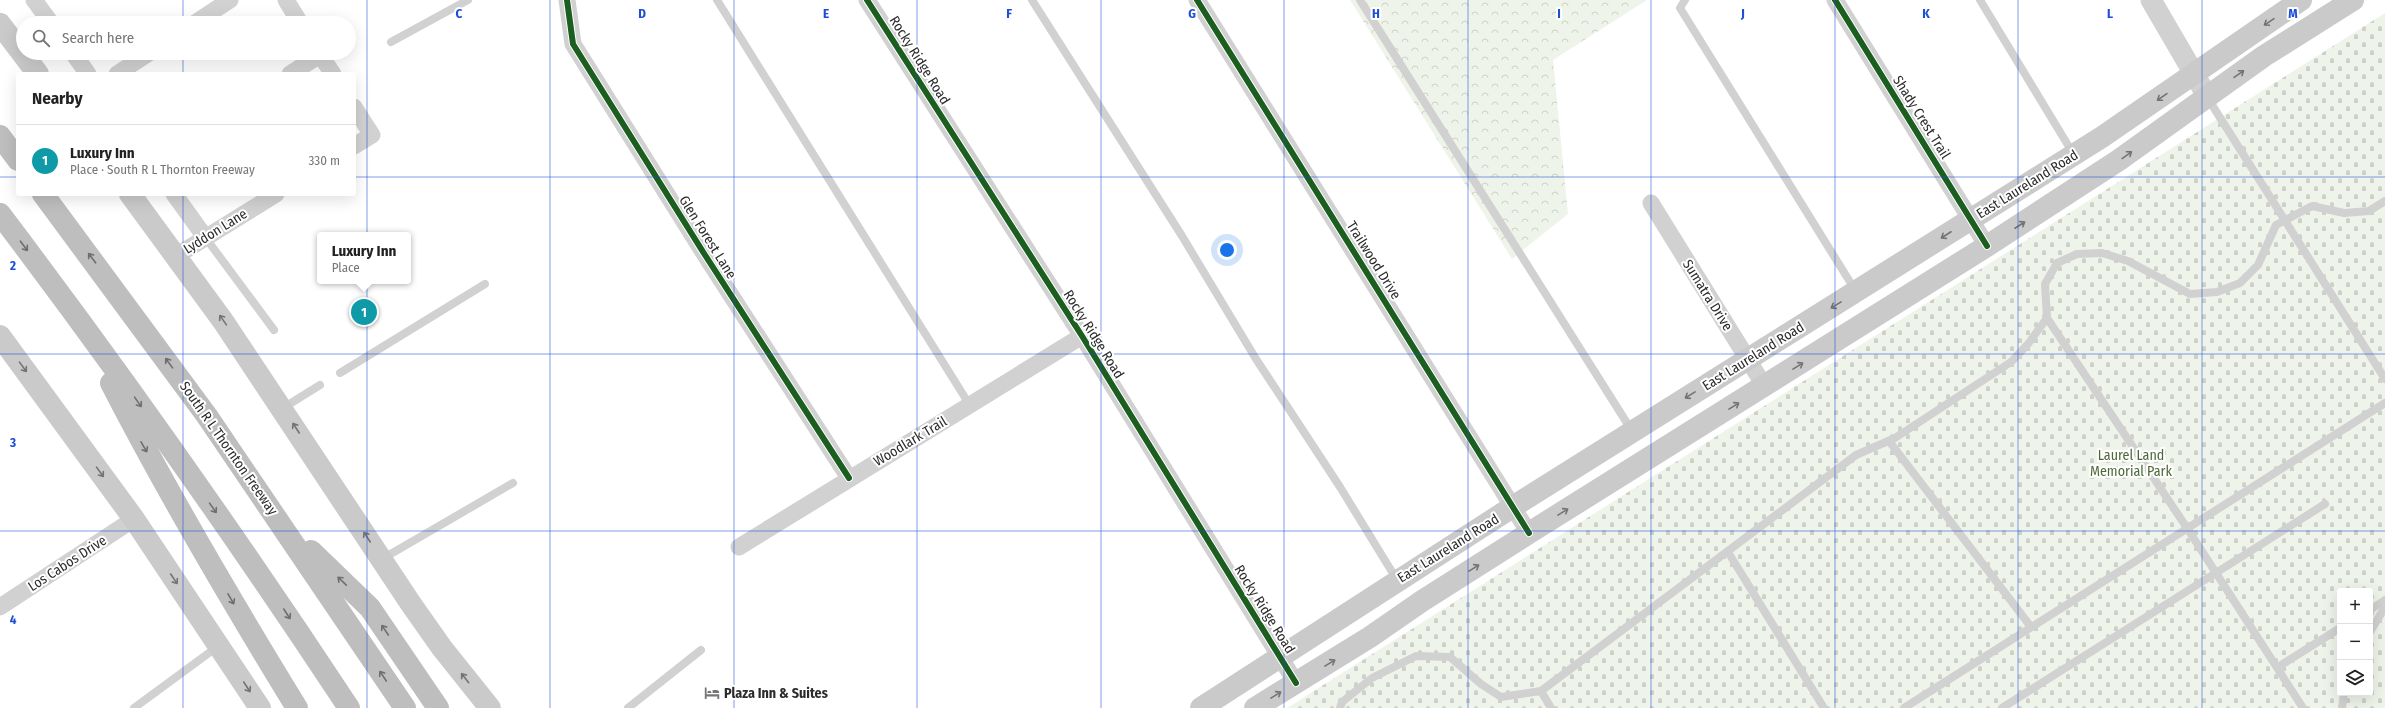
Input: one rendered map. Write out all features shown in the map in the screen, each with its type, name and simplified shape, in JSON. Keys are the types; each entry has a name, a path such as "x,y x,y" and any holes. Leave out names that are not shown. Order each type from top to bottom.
{"highway":[{"path":"0,136 16,157"},
{"name":"South R L Thornton Freeway","path":"46,196 134,314 280,521 405,708"},
{"path":"0,214 75,313 276,597 349,708"},
{"path":"75,313 139,439 297,708"},
{"path":"280,521 370,608 438,708"}],"main road":[{"name":"East Laureland Road","path":"1201,708 1281,658 1397,580 1632,431 1856,293 2074,155 2194,75 2301,0"},
{"path":"1255,708 1530,533 1765,387 1987,246 2120,160 2264,56 2353,0"},
{"path":"0,24 16,45"},
{"path":"27,60 36,72"},
{"path":"131,196 176,256 283,408 442,648 490,708"},
{"path":"0,336 134,518 220,645 260,708"}],"street":[{"path":"206,16 230,0"},
{"path":"286,0 296,16"},
{"name":"Glen Forest Lane","path":"567,0 573,44 709,262 849,478"},
{"name":"Rocky Ridge Road","path":"867,0 1082,336 1296,683"},
{"name":"Trailwood Drive","path":"1197,0 1530,533"},
{"name":"Shady Crest Trail","path":"1835,0 1972,219 1987,246"},
{"path":"2151,0 2207,96"},
{"path":"39,2 47,16"},
{"path":"78,60 87,72"},
{"path":"121,72 139,60"},
{"path":"293,72 311,60"},
{"path":"324,60 332,72"},
{"path":"356,110 372,135 356,145"},
{"path":"175,196 205,237"},
{"name":"Lyddon Lane","path":"176,256 273,196"},
{"name":"Sumatra Drive","path":"1651,203 1765,387"},
{"name":"Woodlark Trail","path":"740,547 849,478 1082,336"},
{"name":"Los Cabos Drive","path":"0,606 134,518"}],"lane":[{"path":"391,42 468,0"},
{"path":"717,0 969,404"},
{"path":"1032,0 1182,236 1256,359 1340,487 1397,580"},
{"path":"1360,0 1632,431"},
{"path":"1684,0 1680,8 1856,293"},
{"path":"1980,0 2074,155"},
{"path":"2207,96 2385,379"},
{"path":"2303,708 2217,573 2046,318 2045,284 2057,263 2077,254 2102,252 2128,261 2190,294 2217,292 2240,283 2258,265 2276,226 2285,220 2312,206 2344,213 2369,211 2385,201"},
{"path":"205,237 274,330"},
{"path":"340,373 485,284"},
{"path":"1340,708 1342,702 1372,678 1416,656 1450,657 1481,684 1501,698 1541,691 1856,455 1889,441 2011,362 2028,344 2046,318"},
{"path":"283,408 320,385"},
{"path":"1904,708 2385,403"},
{"path":"1889,441 2031,628"},
{"path":"382,559 513,483"},
{"path":"2002,708 2325,504"},
{"path":"1728,552 1824,708"},
{"path":"2373,608 2385,600"},
{"path":"2373,627 2385,607"},
{"path":"2278,667 2337,630"},
{"path":"134,708 220,645"},
{"path":"628,708 701,650"},
{"path":"1541,691 1552,708"},
{"path":"2342,708 2344,696"}],"green space":[{"path":"1350,0 1647,0 1553,60 1568,214 1512,259"},
{"name":"Laurel Land Memorial Park","path":"2385,13 2385,708 1287,708"}],"cycle path":[{"path":"567,0 573,44 705,255 849,478"},
{"path":"867,0 1082,336 1296,683"},
{"path":"1197,0 1529,533"},
{"path":"1835,0 1987,246"}],"place":[{"name":"Luxury Inn","path":"364,312"},
{"name":"Plaza Inn & Suites","path":"712,693"}]}
